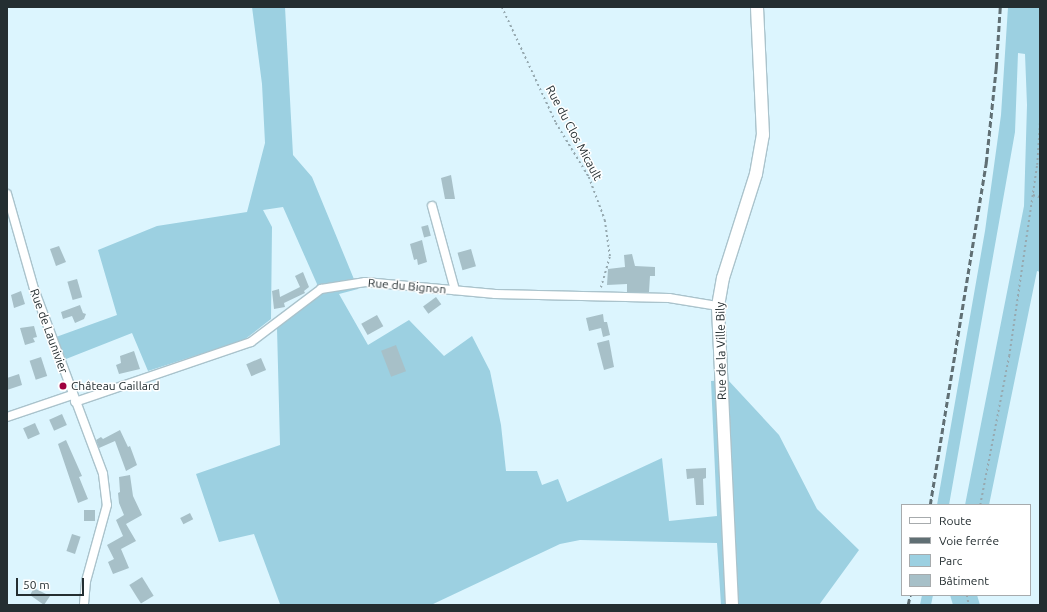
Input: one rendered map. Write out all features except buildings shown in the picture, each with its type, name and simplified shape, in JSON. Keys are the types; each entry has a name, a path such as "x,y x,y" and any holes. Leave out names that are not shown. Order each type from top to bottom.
{"street":[{"name":"Rue de la Ville Bily","path":"732,605 718,306 723,278 756,174 762,135 757,7"},
{"name":"Rue de Launivier","path":"7,194 34,289 73,398 103,474 107,505 86,581 84,605"},
{"path":"432,206 455,290"},
{"name":"Rue du Bignon","path":"7,417 73,398 251,342 321,289 365,282 495,294 669,298 718,306"}],"path":[{"name":"Rue du Clos Micault","path":"502,7 556,123 589,177 605,220 610,257 599,296"},
{"path":"980,504 1009,356 1037,165 1040,117"},
{"path":"1033,195 1040,197"}],"green space":[{"path":"252,7 285,7 293,155 312,177 358,289 339,294 368,345 409,320 444,356 472,336 490,371 501,425 506,471 537,471 542,485 558,479 567,502 662,458 669,521 717,516 711,381 728,380 779,435 817,509 859,550 819,605 721,605 717,543 580,540 560,544 431,605 279,605 280,604 254,534 219,542 196,474 280,445 277,328 315,299 317,284 283,207 263,210 272,227 271,319 244,340 148,371 132,333 66,359 56,337 117,315 98,250 157,226 247,212 265,143 262,84"},
{"path":"1008,7 1040,7 1040,272 1037,271 989,504 965,504 1024,206 1027,105 1025,54 1018,53 1015,132 949,504 937,504 985,231 1001,115"},
{"path":"922,596 933,596 931,605 920,605"},
{"path":"950,596 977,596 980,605 953,605"}],"railway":[{"path":"930,504 986,163 996,68 1000,7"},
{"path":"908,605 910,596"}],"place":[{"name":"Château Gaillard","path":"63,386"}]}
